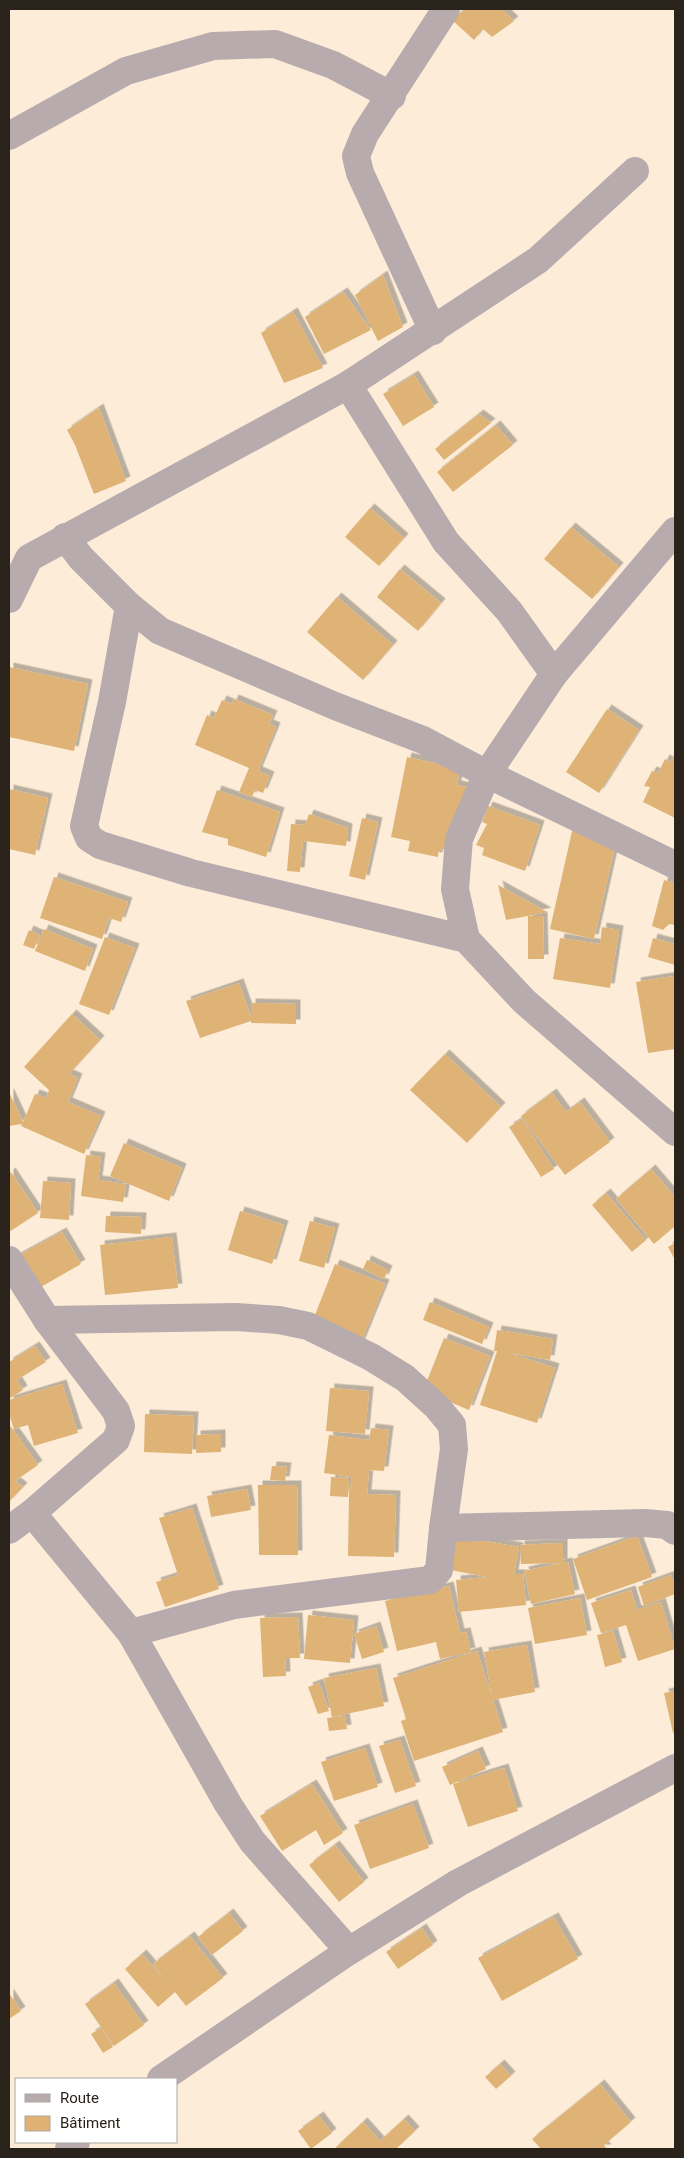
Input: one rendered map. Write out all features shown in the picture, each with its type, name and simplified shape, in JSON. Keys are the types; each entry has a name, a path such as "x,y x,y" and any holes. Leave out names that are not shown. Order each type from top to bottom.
{"street":[{"path":"433,331 360,172 356,156 365,134 392,96 446,9"},
{"path":"9,136 126,71 213,46 275,44 333,65 392,96"},
{"path":"9,599 29,558 348,385 433,331 538,260 634,171"},
{"path":"348,385 446,542 509,611 554,674"},
{"path":"675,531 554,674 487,774 459,839 455,889 466,939 524,1001 675,1132"},
{"path":"65,537 81,558 129,606 160,631 343,710 423,740 487,774 675,865"},
{"path":"129,606 112,702 84,826 90,838 100,845 191,873 335,910 466,939"},
{"path":"9,1260 48,1320 116,1411 120,1426 116,1440 32,1513 9,1530"},
{"path":"48,1320 236,1317 279,1320 308,1326 371,1357 405,1378 437,1407 452,1425 454,1448 439,1570 430,1580 234,1605 131,1633"},
{"path":"32,1513 131,1633 228,1804 252,1840 349,1951"},
{"path":"443,1528 645,1523 667,1525 675,1531"},
{"path":"162,2078 349,1951 458,1883 675,1768"}],"building":[{"path":"465,9 502,9 514,21 492,37 483,29 474,40 452,20"},
{"path":"383,275 403,327 378,341 355,295"},
{"path":"343,292 371,330 324,354 305,317"},
{"path":"293,312 323,368 284,383 261,333"},
{"path":"414,375 434,407 403,426 383,394"},
{"path":"99,408 126,481 94,494 75,445 67,430"},
{"path":"479,414 491,423 444,460 435,449"},
{"path":"496,425 513,445 453,492 437,472"},
{"path":"370,508 404,538 379,566 345,537"},
{"path":"571,527 619,567 592,599 544,559"},
{"path":"400,569 441,603 418,631 377,597"},
{"path":"337,597 393,645 363,680 307,632"},
{"path":"9,667 88,684 74,751 9,737"},
{"path":"234,699 273,715 269,724 276,727 258,771 270,776 263,793 255,790 252,797 239,792 249,768 195,745 207,715 214,718 222,700 232,704"},
{"path":"607,709 639,730 599,793 566,772"},
{"path":"675,753 675,818 643,802 650,787 644,786 652,771 658,773 665,759 671,762"},
{"path":"407,757 460,769 457,785 472,788 459,852 439,849 438,857 408,851 410,841 391,837"},
{"path":"9,789 48,798 35,855 9,849"},
{"path":"217,790 280,812 266,857 228,845 228,839 202,832"},
{"path":"488,806 540,825 525,871 482,855 484,848 476,845 487,824 482,822"},
{"path":"309,814 348,828 346,846 303,841 300,872 287,871 291,824 305,825"},
{"path":"362,818 378,822 365,880 349,876"},
{"path":"573,827 617,837 594,939 550,929"},
{"path":"54,877 128,902 121,922 109,918 102,939 40,918"},
{"path":"664,880 675,883 675,925 669,924 663,930 652,926"},
{"path":"498,885 547,912 506,920"},
{"path":"528,916 543,916 544,959 528,959"},
{"path":"602,927 619,930 610,988 553,979 560,938 600,944"},
{"path":"44,929 93,949 85,971 35,951"},
{"path":"29,930 40,935 34,949 23,945"},
{"path":"105,937 135,948 109,1015 79,1004"},
{"path":"653,938 675,944 675,965 648,957"},
{"path":"674,976 675,1049 648,1053 636,982"},
{"path":"239,983 251,1017 251,1003 296,1004 296,1024 251,1023 251,1021 200,1038 186,1001"},
{"path":"72,1014 100,1040 69,1074 78,1078 68,1102 101,1116 84,1154 21,1126 22,1124 9,1126 9,1092 23,1122 35,1094 46,1098 49,1090 24,1067"},
{"path":"445,1054 501,1107 467,1143 410,1090"},
{"path":"552,1093 566,1112 580,1102 610,1142 565,1175 521,1116"},
{"path":"522,1119 554,1169 541,1177 509,1127"},
{"path":"124,1143 182,1168 169,1201 110,1176"},
{"path":"86,1155 101,1157 98,1180 126,1184 123,1202 81,1196"},
{"path":"651,1169 675,1197 675,1226 654,1244 616,1199"},
{"path":"11,1172 38,1213 9,1232 9,1174"},
{"path":"43,1181 71,1183 69,1220 40,1218"},
{"path":"606,1193 646,1240 632,1252 592,1205"},
{"path":"240,1211 284,1225 272,1264 228,1250"},
{"path":"106,1216 142,1217 141,1234 105,1232"},
{"path":"310,1221 335,1228 324,1268 299,1261"},
{"path":"62,1232 81,1264 25,1296 9,1261"},
{"path":"172,1237 178,1288 105,1295 100,1245"},
{"path":"675,1243 675,1260 668,1247"},
{"path":"367,1260 388,1270 384,1279 363,1269"},
{"path":"335,1264 385,1284 360,1345 311,1325"},
{"path":"430,1302 489,1327 482,1344 423,1320"},
{"path":"497,1330 553,1339 550,1360 509,1353 555,1368 537,1423 480,1405 497,1351 494,1351"},
{"path":"444,1338 490,1356 469,1410 423,1391"},
{"path":"35,1346 46,1362 17,1380 23,1390 9,1399 9,1362"},
{"path":"62,1384 78,1433 34,1446 28,1425 14,1429 9,1414 9,1400"},
{"path":"330,1388 369,1391 365,1434 326,1431"},
{"path":"145,1414 194,1416 192,1454 144,1452"},
{"path":"9,1424 38,1465 15,1481 23,1487 9,1502"},
{"path":"371,1428 389,1430 384,1471 369,1470 367,1494 396,1495 394,1557 348,1556 349,1494 352,1477 324,1473 329,1435 369,1440"},
{"path":"221,1434 221,1452 196,1453 196,1435"},
{"path":"272,1466 287,1467 285,1481 270,1480"},
{"path":"331,1477 349,1478 348,1497 330,1496"},
{"path":"258,1485 297,1485 298,1555 259,1555"},
{"path":"247,1489 251,1510 211,1517 207,1496"},
{"path":"192,1508 219,1589 165,1607 156,1582 178,1575 159,1518"},
{"path":"440,1533 519,1547 514,1574 523,1574 526,1605 459,1612 456,1580 488,1577 434,1567"},
{"path":"637,1536 652,1577 587,1600 573,1559"},
{"path":"563,1543 563,1563 568,1562 575,1594 531,1604 524,1571 562,1563 521,1564 520,1545"},
{"path":"671,1575 675,1586 675,1594 644,1606 638,1587"},
{"path":"449,1586 460,1633 466,1632 471,1652 440,1659 436,1642 397,1651 385,1601"},
{"path":"631,1590 637,1610 661,1602 675,1649 638,1661 626,1625 601,1633 591,1603"},
{"path":"580,1598 587,1635 535,1644 528,1608"},
{"path":"308,1615 354,1620 350,1663 304,1659"},
{"path":"298,1617 300,1658 285,1658 286,1676 263,1677 260,1618"},
{"path":"376,1626 384,1652 362,1659 354,1634"},
{"path":"613,1631 622,1662 605,1667 597,1635"},
{"path":"527,1645 535,1692 493,1700 503,1732 414,1761 401,1721 406,1719 393,1678 477,1651 492,1697 484,1652"},
{"path":"376,1668 384,1706 332,1717 324,1678"},
{"path":"319,1683 329,1711 318,1714 308,1687"},
{"path":"675,1691 675,1732 673,1733 664,1693"},
{"path":"345,1716 347,1729 329,1731 327,1718"},
{"path":"400,1740 416,1786 395,1793 379,1746"},
{"path":"365,1748 378,1787 334,1801 321,1762"},
{"path":"478,1751 486,1769 450,1785 442,1767"},
{"path":"504,1768 518,1811 468,1827 453,1784"},
{"path":"312,1784 343,1833 324,1845 316,1830 282,1851 260,1816"},
{"path":"413,1804 429,1848 370,1869 354,1825"},
{"path":"335,1845 364,1882 339,1902 309,1865"},
{"path":"229,1913 243,1931 212,1955 198,1937"},
{"path":"554,1917 578,1959 502,2001 478,1958"},
{"path":"422,1928 433,1945 398,1969 386,1952"},
{"path":"190,1936 223,1978 186,2006 175,1992 158,2007 125,1969 142,1954 166,1982 153,1964"},
{"path":"114,1983 144,2025 114,2046 85,2004"},
{"path":"9,1993 21,2011 9,2019"},
{"path":"101,2028 113,2047 103,2053 91,2034"},
{"path":"500,2064 511,2076 496,2089 485,2077"},
{"path":"600,2084 631,2122 604,2145 607,2149 541,2149 532,2139"},
{"path":"319,2116 332,2133 311,2149 298,2131"},
{"path":"404,2119 415,2131 396,2149 334,2149 363,2122 380,2141"}]}
